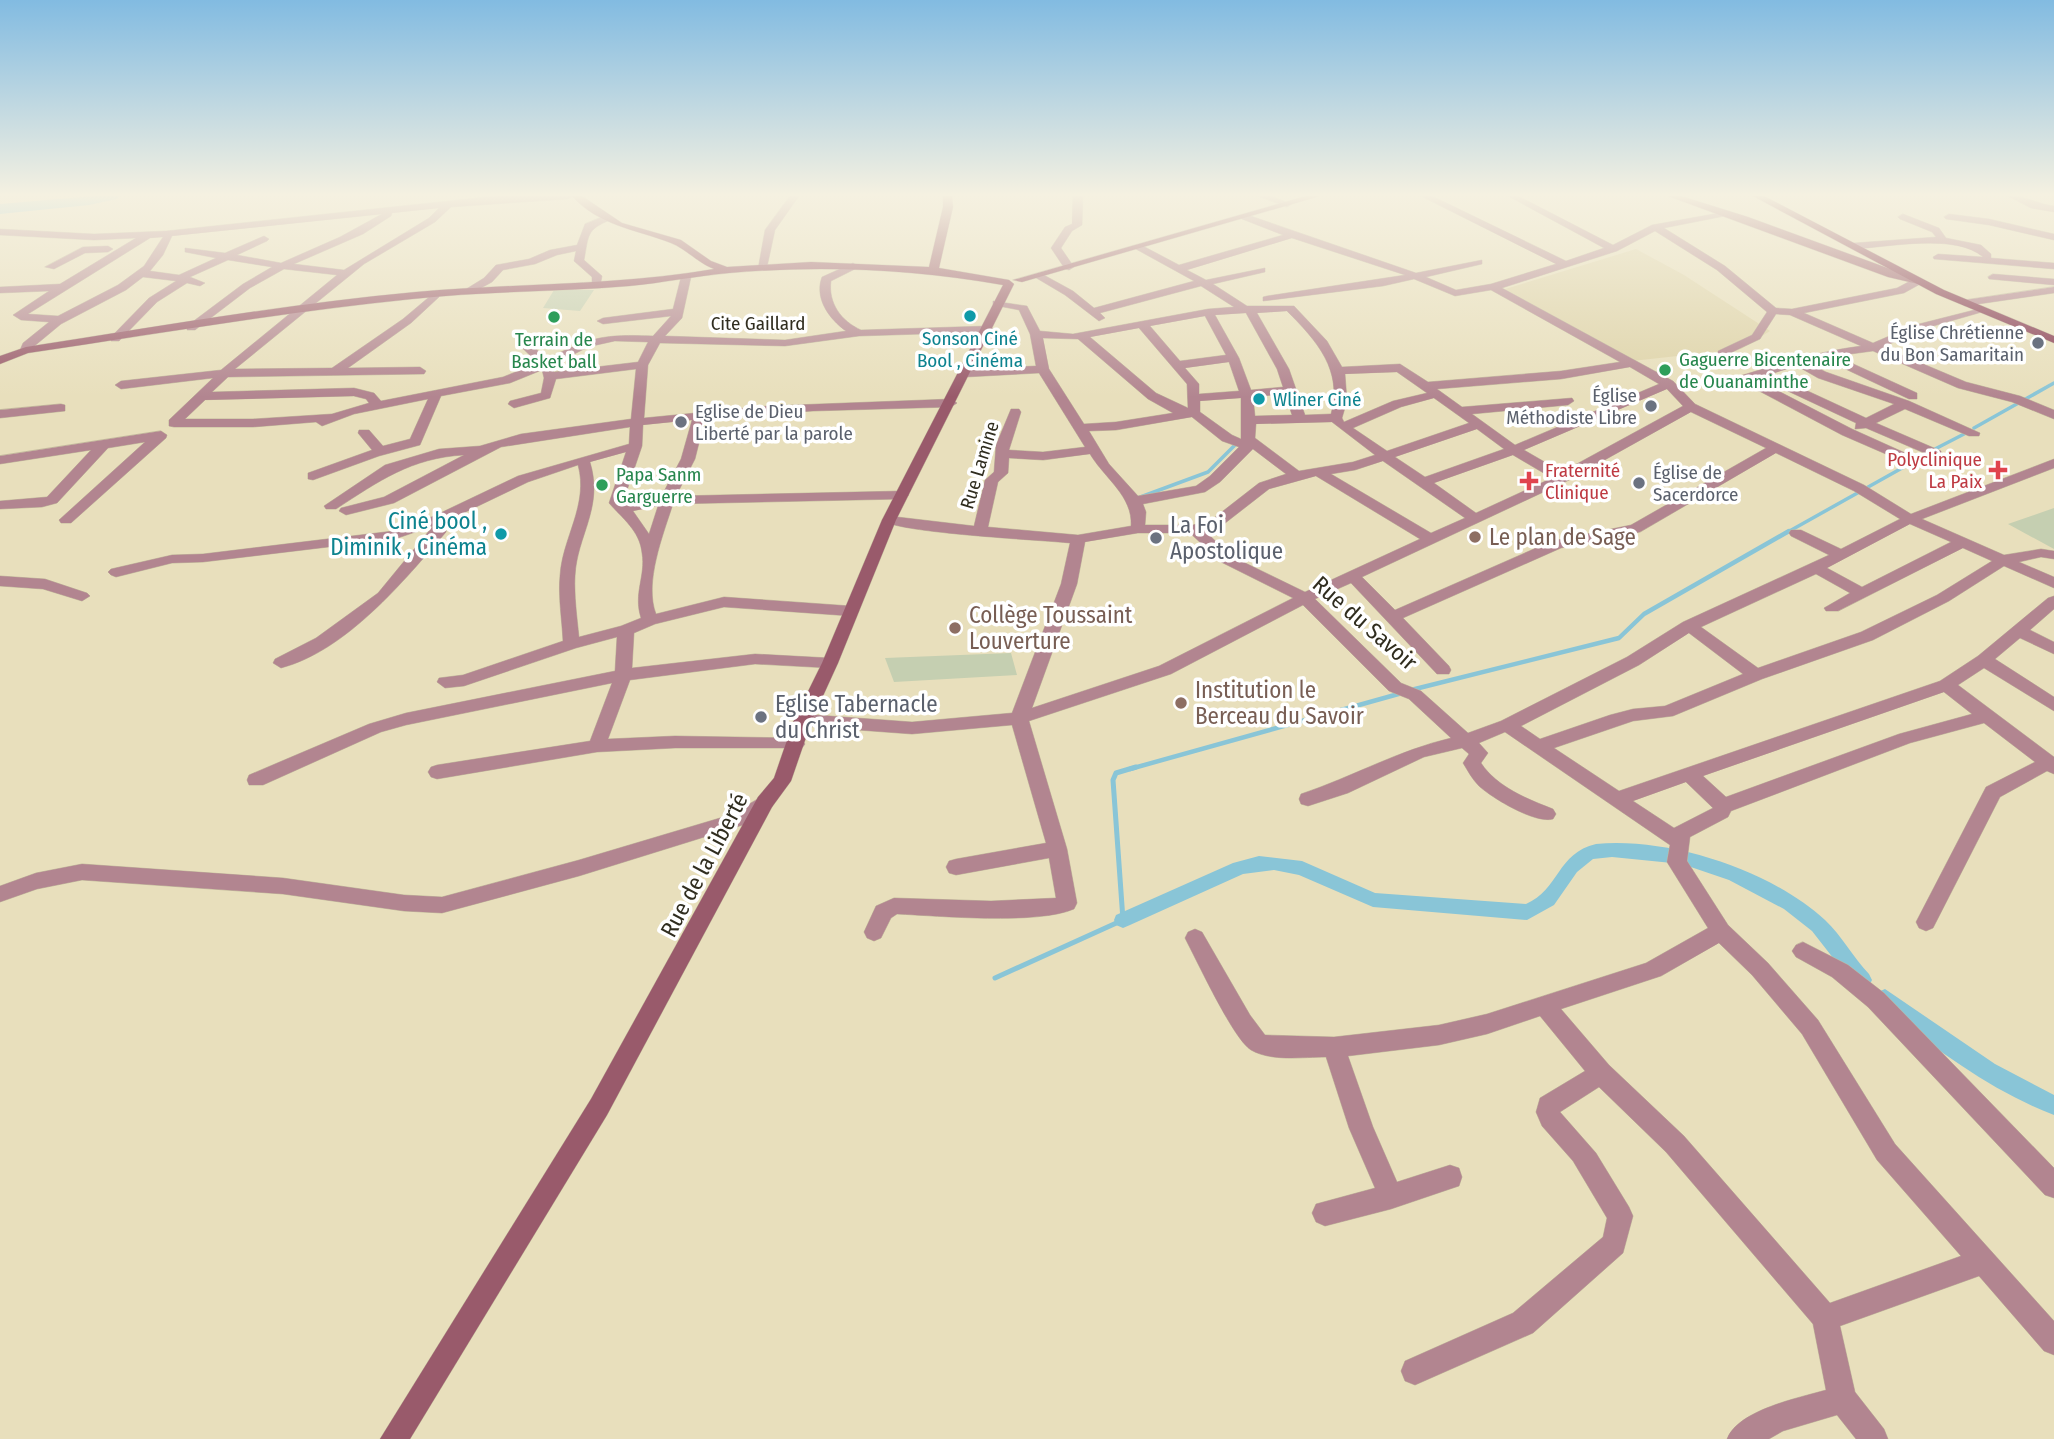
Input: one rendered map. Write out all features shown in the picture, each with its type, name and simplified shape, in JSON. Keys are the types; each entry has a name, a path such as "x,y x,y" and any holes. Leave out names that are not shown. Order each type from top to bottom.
{"main road":[{"path":"1885,263 1978,310 2054,340"}],"street":[{"path":"50,267 57,263"},
{"path":"61,320 21,317 19,314 58,287 103,263"},
{"path":"26,350 27,345 61,320 144,274 153,263"},
{"path":"115,339 153,300 183,279 214,263"},
{"path":"267,263 346,273"},
{"path":"191,328 245,287 288,263"},
{"path":"66,520 272,332 302,312 359,263"},
{"path":"468,291 488,280 500,267 524,263"},
{"path":"582,263 597,276 596,285"},
{"path":"707,263 726,270"},
{"path":"933,270 935,263"},
{"path":"1066,263 1069,267"},
{"path":"1014,284 1083,263"},
{"path":"1167,263 1204,282 1243,307 1277,358 1300,420"},
{"path":"1178,269 1198,263"},
{"path":"1377,263 1455,293 1493,287 1565,264"},
{"path":"1036,334 1081,336 1383,283 1472,263"},
{"path":"1713,263 1773,312 1792,312 1900,291 1918,281"},
{"path":"1860,263 1918,281"},
{"path":"2028,263 2054,266"},
{"path":"0,360 26,350 435,295 596,285 762,267 853,266 933,270 1069,293 1111,330"},
{"name":"Cite Gaillard","path":"853,266 826,279 823,290 829,307 840,320 859,333"},
{"path":"1091,312 1261,270"},
{"path":"144,274 200,284"},
{"path":"650,553 642,531 624,508 616,503 635,446 642,365 656,339 678,312 686,277"},
{"path":"1993,277 2054,282"},
{"path":"1014,284 1036,334 1043,369 1094,450 1128,493 1139,512 1138,529"},
{"name":"Rue de la Liberté","path":"394,1439 599,1107 765,802 782,782 803,720 830,663 889,520 987,329 1014,284"},
{"path":"0,290 58,287"},
{"path":"1493,287 1669,384 1691,407 1861,491 1910,519 2054,583"},
{"path":"1965,303 2054,290"},
{"path":"335,372 407,321 435,295"},
{"path":"1243,307 1290,308 1319,337 1339,371 1343,400 1340,422"},
{"path":"1918,464 1739,380 1822,354 1871,348 1919,327 1978,310"},
{"path":"603,321 678,312"},
{"path":"1128,493 1200,489 1215,480 1248,442 1251,420 1243,377 1208,312"},
{"path":"1722,353 1756,337 1773,312"},
{"path":"1792,312 1962,385 2020,401 2054,415"},
{"path":"1142,324 1193,384 1194,414"},
{"name":"Cite Gaillard","path":"549,370 570,350 615,338 785,343 859,333 987,329"},
{"path":"733,342 747,333"},
{"path":"1081,336 1152,396 1179,411 1194,414 1227,438 1248,442 1296,475"},
{"path":"521,341 549,370"},
{"path":"1822,354 1974,433"},
{"path":"1178,365 1233,358"},
{"path":"1796,361 1822,375 1909,400"},
{"path":"1251,420 1340,422 1432,390 1561,375 1633,363"},
{"path":"322,422 378,405 549,370 642,365"},
{"path":"1339,371 1400,368 1514,450 1562,478"},
{"path":"966,373 1043,369"},
{"path":"514,404 546,395 549,370"},
{"path":"121,385 227,373 420,371"},
{"path":"1760,373 1936,454"},
{"path":"1422,483 1514,450 1669,384"},
{"path":"1193,398 1290,390"},
{"path":"203,396 354,392 370,396 378,405"},
{"path":"313,476 377,452 415,442 436,394"},
{"path":"1847,432 1909,400"},
{"path":"1460,411 1568,401"},
{"path":"346,511 389,500 501,442 638,420 951,403"},
{"path":"803,720 912,728 1019,718 1165,670 1306,598 1562,478 1691,407"},
{"path":"0,414 61,408"},
{"name":"Rue Lamine","path":"980,529 992,480 1001,473 1002,454 1015,412"},
{"path":"1080,428 1116,426 1194,414"},
{"path":"650,620 644,603 650,553 668,500 688,459 699,415"},
{"path":"174,423 253,423 338,416"},
{"path":"1340,422 1422,483 1475,517"},
{"path":"889,520 934,527 1078,539 1138,529 1194,529 1219,521 1264,486 1296,475 1385,456 1479,424"},
{"path":"363,433 390,468"},
{"path":"2,461 160,436"},
{"path":"0,505 52,500 103,445"},
{"path":"116,572 183,558 204,558 395,535 439,519 523,480 635,446"},
{"path":"1394,616 1420,607 1485,574 1557,544 1635,529 1775,448"},
{"path":"331,506 390,468 443,452 485,449"},
{"path":"1002,454 1043,456 1094,450"},
{"path":"571,644 568,631 570,591 567,574 586,508 588,477 583,460"},
{"path":"1308,799 1341,788 1419,752 1465,741 1507,725 1633,661 1689,626 1816,568 1910,519 2054,463"},
{"path":"1319,472 1432,540"},
{"path":"624,508 668,500 902,495"},
{"path":"281,663 323,642 383,596 441,529 439,519"},
{"name":"Rue du Savoir","path":"1194,529 1226,559 1306,598 1395,688 1407,692 1479,753 1472,763 1476,772 1524,806 1546,814"},
{"path":"1796,533 1841,555"},
{"path":"874,932 883,912 894,906 991,909 1064,905 1068,898 1057,849 1019,718 1069,584 1078,539"},
{"path":"1832,608 1963,542"},
{"path":"1539,746 1610,721 1633,715 1667,712 1756,675 1867,636 1954,592 2004,560 2041,553 2054,555"},
{"path":"1816,568 1861,592"},
{"path":"1353,576 1443,670"},
{"path":"0,581 45,584 82,596"},
{"path":"445,682 464,680 571,644 626,631 650,620 724,602 851,611"},
{"path":"1617,799 1946,685 1984,660 2053,604"},
{"path":"1689,626 1756,675"},
{"path":"597,746 623,676 626,631"},
{"path":"2020,631 2054,649"},
{"path":"256,780 375,728 406,719 623,676 758,659 830,663"},
{"path":"1984,660 2054,705"},
{"path":"1926,922 1993,792 2051,765 1946,685"},
{"path":"1723,806 1905,738 1987,716"},
{"path":"1507,725 1617,799 1678,850 1721,931 1760,969 1810,1027 1886,1152 2054,1341"},
{"path":"437,772 597,746 675,742 796,744"},
{"path":"1689,774 1723,806"},
{"path":"0,894 36,881 82,872 283,886 404,903 442,905 579,868 736,820 765,802"},
{"path":"1678,850 1681,833 1721,813 1723,806"},
{"path":"956,867 1057,849"},
{"path":"1195,938 1242,1022 1257,1042 1268,1046 1334,1047 1439,1035 1487,1024 1653,970 1721,931"},
{"path":"1803,951 1840,971 1877,1000 2054,1186"},
{"path":"1544,1004 1601,1073 1675,1144 1825,1318 1842,1399 1874,1439"},
{"path":"1334,1047 1361,1128 1391,1197"},
{"path":"1415,1371 1523,1323 1614,1244 1620,1216 1577,1147 1551,1122 1547,1111 1548,1106 1601,1073"},
{"path":"1325,1213 1391,1197 1450,1177"},
{"path":"1825,1318 1983,1261"},
{"path":"1741,1439 1777,1418 1842,1399"}],"shaded area":[{"path":"1590,263 1662,263 1770,331 1741,349 1632,361 1502,290"}],"green space":[{"path":"554,290 594,290 580,311 543,308"},
{"path":"2054,508 2054,549 2008,524"},
{"path":"1011,653 1017,675 894,682 885,658"}],"waterway":[{"path":"1974,428 2054,383"},
{"path":"1935,449 1966,433"},
{"path":"1135,499 1208,472 1236,444"},
{"path":"1917,460 1928,453"},
{"path":"1786,533 1911,463"},
{"path":"1411,690 1619,638 1644,614 1789,531"},
{"path":"1130,769 1402,693"},
{"path":"995,978 1123,920 1113,780 1116,773 1136,767"},
{"path":"1123,920 1239,868 1259,863 1302,868 1373,900 1527,912 1548,900 1577,860 1586,854 1607,850 1682,857 1716,867 1755,884 1791,904 1819,926 1862,980"},
{"path":"1885,998 1987,1071 2054,1105"}],"place":[{"name":"Sonson Ciné Bool , Cinéma","path":"970,316"},
{"name":"Terrain de Basket ball","path":"554,317"},
{"name":"Église Chrétienne du Bon Samaritain","path":"2038,343"},
{"name":"Gaguerre Bicentenaire de Ouanaminthe","path":"1665,370"},
{"name":"Wliner Ciné","path":"1259,399"},
{"name":"Église Méthodiste Libre","path":"1651,406"},
{"name":"Eglise de Dieu Liberté par la parole","path":"681,422"},
{"name":"Polyclinique La Paix","path":"1998,470"},
{"name":"Fraternité Clinique","path":"1529,481"},
{"name":"Église de Sacerdorce","path":"1639,483"},
{"name":"Papa Sanm Garguerre","path":"602,485"},
{"name":"Ciné bool , Diminik , Cinéma","path":"501,534"},
{"name":"Le plan de Sage","path":"1475,537"},
{"name":"La Foi Apostolique","path":"1156,538"},
{"name":"Collège Toussaint Louverture","path":"955,628"},
{"name":"Institution le Berceau du Savoir","path":"1181,703"},
{"name":"Eglise Tabernacle du Christ","path":"761,717"}]}
